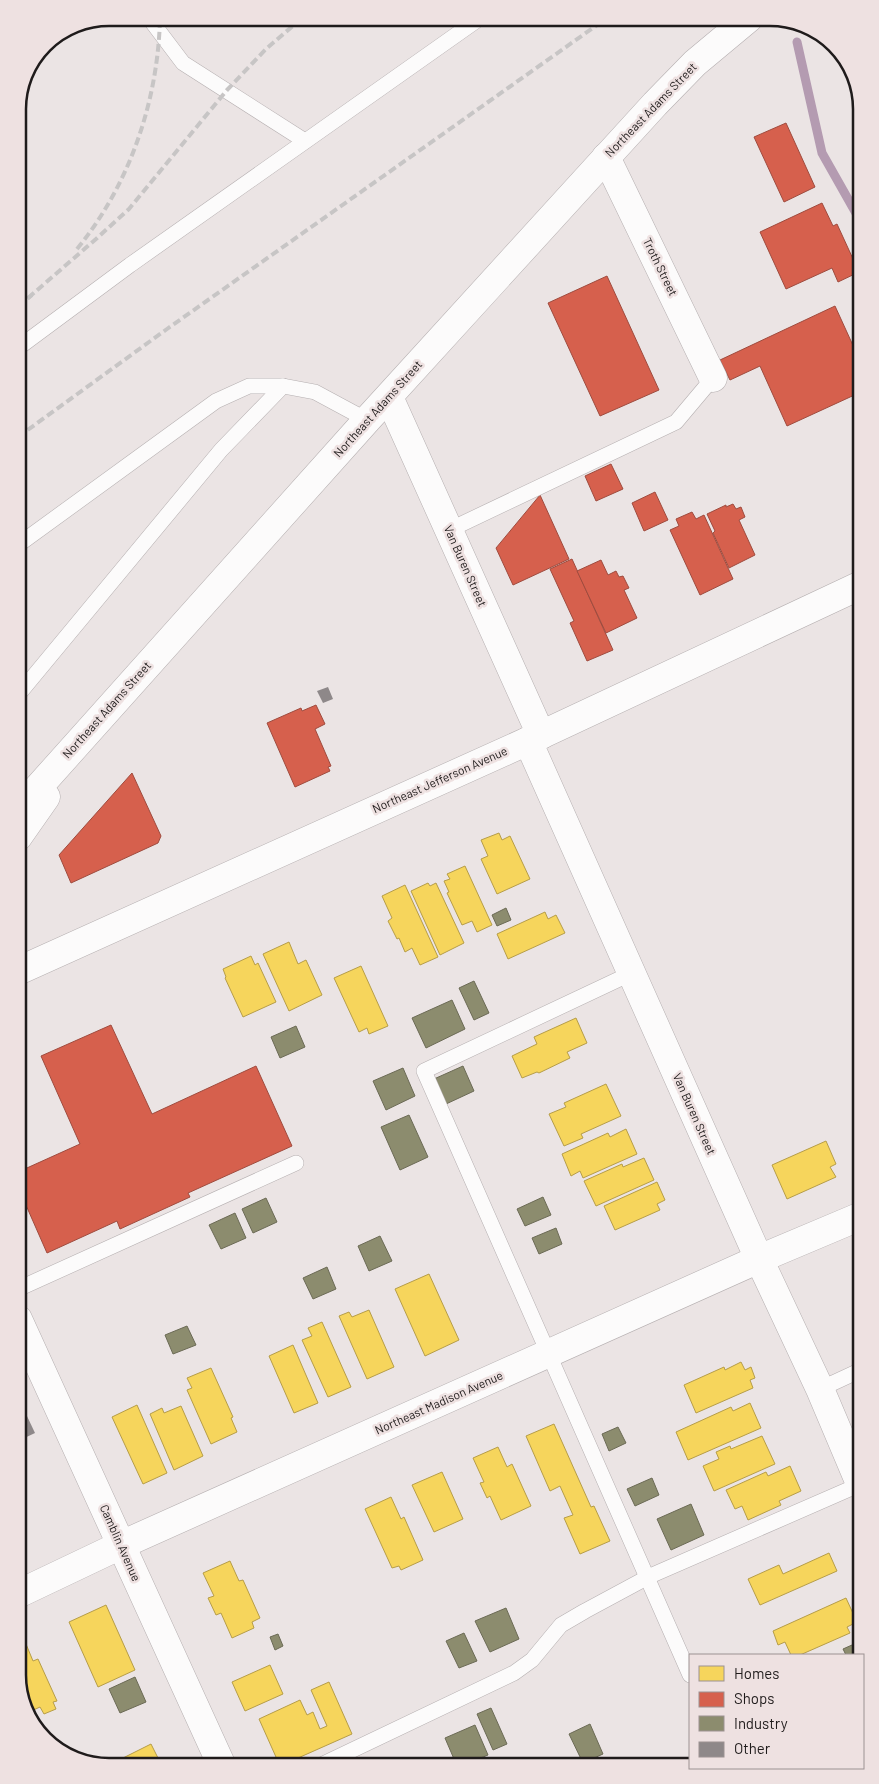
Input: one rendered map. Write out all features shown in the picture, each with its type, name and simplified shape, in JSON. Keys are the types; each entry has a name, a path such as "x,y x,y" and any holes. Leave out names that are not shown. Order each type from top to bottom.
{"street":[{"name":"Northeast Adams Street","path":"26,801 606,156 682,76 740,26"},
{"name":"Troth Street","path":"606,156 713,378"},
{"name":"Van Buren Street","path":"389,397 449,530 632,974 759,1259 820,1389 853,1466"},
{"name":"Northeast Jefferson Avenue","path":"26,966 535,738 853,589"},
{"path":"26,825 147,665"},
{"path":"26,955 223,878"},
{"name":"Northeast Madison Avenue","path":"26,1590 121,1545 759,1259 853,1220"},
{"name":"Camblin Avenue","path":"26,1337 218,1758"}],"lane":[{"path":"155,26 183,63 305,141"},
{"path":"26,342 130,265 469,26"},
{"path":"449,530 676,422 713,378"},
{"path":"26,539 216,401 249,386 283,386 315,392 367,420"},
{"path":"26,685 221,450 283,386"},
{"path":"632,974 424,1072 689,1674"},
{"path":"26,1285 296,1163"},
{"path":"820,1389 853,1374"},
{"path":"336,1758 514,1673 532,1660 561,1626 647,1578 853,1488"}],"building: Homes":[{"path":"499,833 502,840 510,836 530,879 497,894 481,859 488,856 481,840"},
{"path":"465,866 492,925 477,932 472,921 462,925 447,893 449,892 444,881 450,879 447,874"},
{"path":"428,883 430,886 436,883 464,943 440,955 411,891"},
{"path":"405,885 438,957 420,965 412,948 405,952 399,938 397,939 388,921 392,918 382,896"},
{"path":"545,912 548,919 556,915 565,933 508,959 497,934"},
{"path":"289,942 298,964 306,960 322,995 289,1011 263,954"},
{"path":"251,956 255,965 258,963 276,1002 243,1017 225,978 223,969"},
{"path":"361,966 388,1026 369,1034 367,1028 359,1032 334,978"},
{"path":"576,1018 587,1043 567,1052 570,1058 539,1073 537,1072 522,1078 512,1056 537,1044 534,1037"},
{"path":"606,1084 621,1116 581,1134 583,1138 564,1146 549,1114 566,1107 564,1103"},
{"path":"626,1129 637,1154 583,1178 580,1171 571,1176 562,1154 608,1133 610,1137"},
{"path":"826,1141 836,1164 830,1167 836,1177 787,1199 772,1165"},
{"path":"644,1158 654,1180 596,1206 584,1181 622,1164 623,1167"},
{"path":"657,1182 665,1200 657,1204 660,1210 615,1230 604,1206"},
{"path":"429,1274 459,1340 425,1356 395,1289"},
{"path":"369,1310 394,1367 367,1379 339,1316 349,1312 352,1317"},
{"path":"322,1322 351,1387 328,1397 302,1340 312,1336 308,1328"},
{"path":"293,1345 318,1403 294,1413 269,1356"},
{"path":"741,1362 745,1370 751,1367 755,1378 750,1380 753,1388 696,1413 684,1385 724,1367 725,1370"},
{"path":"211,1368 233,1417 231,1418 237,1432 211,1444 187,1390 192,1388 187,1378"},
{"path":"750,1403 761,1428 688,1460 676,1432 731,1407 733,1411"},
{"path":"137,1405 167,1473 143,1484 112,1417"},
{"path":"181,1406 203,1456 174,1470 150,1414 162,1408 164,1413"},
{"path":"554,1424 591,1507 594,1506 610,1541 580,1554 564,1518 573,1515 560,1486 550,1491 526,1436"},
{"path":"762,1436 775,1464 714,1491 703,1466 719,1459 716,1452 730,1446 731,1449"},
{"path":"498,1447 507,1467 512,1464 531,1506 501,1520 490,1496 487,1498 480,1483 484,1482 473,1458"},
{"path":"790,1466 801,1491 779,1501 781,1505 748,1520 742,1506 735,1509 726,1490 766,1472 768,1476"},
{"path":"442,1472 463,1519 434,1532 412,1485"},
{"path":"391,1497 401,1519 404,1517 423,1560 401,1570 399,1566 392,1568 365,1509"},
{"path":"829,1553 837,1571 760,1605 748,1579 779,1565 783,1574"},
{"path":"230,1561 239,1581 243,1580 260,1618 252,1622 254,1628 232,1638 221,1613 216,1615 208,1598 214,1596 203,1573"},
{"path":"846,1598 853,1613 853,1624 847,1627 850,1633 802,1654 791,1654 785,1642 778,1645 773,1631"},
{"path":"106,1605 135,1670 98,1687 69,1622"},
{"path":"26,1644 33,1661 38,1659 57,1701 53,1702 56,1709 44,1714 40,1707 34,1710 28,1691"},
{"path":"270,1665 283,1694 245,1711 232,1682"},
{"path":"329,1682 352,1734 298,1758 276,1758 259,1719 300,1700 307,1715 313,1712 320,1729 327,1726 311,1690"},
{"path":"151,1744 158,1758 123,1758"}],"building: Shops":[{"path":"786,123 815,187 784,202 754,137"},
{"path":"822,203 833,226 837,224 853,259 853,275 838,282 832,268 786,289 760,232"},
{"path":"607,276 659,390 600,416 548,303"},
{"path":"835,306 853,345 853,396 787,426 760,366 730,380 720,360"},
{"path":"611,464 623,489 596,501 585,476"},
{"path":"655,492 668,520 644,531 632,503"},
{"path":"540,495 569,559 513,585 496,548"},
{"path":"733,504 736,509 741,507 745,517 739,520 755,555 729,568 713,533 715,531 707,514 726,505 726,507"},
{"path":"692,512 696,519 704,515 733,579 700,595 670,530 679,526 676,519"},
{"path":"572,559 613,650 587,661 570,623 574,621 550,569"},
{"path":"601,560 608,575 616,571 619,577 623,576 629,588 624,590 637,618 606,633 577,571"},
{"path":"316,705 325,724 315,729 331,766 328,767 330,771 295,787 267,723 301,708 302,711"},
{"path":"132,773 161,836 158,843 71,883 59,855"},
{"path":"111,1025 152,1114 256,1066 292,1146 188,1193 190,1197 120,1229 117,1221 47,1253 26,1205 26,1168 80,1144 41,1056"}],"building: Industry":[{"path":"506,908 511,920 497,926 492,915"},
{"path":"474,981 489,1013 474,1020 459,988"},
{"path":"452,1000 465,1029 426,1048 412,1018"},
{"path":"296,1026 305,1047 280,1058 271,1037"},
{"path":"463,1066 474,1091 446,1104 434,1079"},
{"path":"403,1068 415,1096 386,1110 373,1081"},
{"path":"409,1115 428,1157 400,1170 381,1127"},
{"path":"543,1197 551,1215 525,1226 517,1209"},
{"path":"266,1198 277,1222 253,1233 242,1209"},
{"path":"235,1213 246,1238 221,1249 209,1225"},
{"path":"556,1228 562,1244 539,1254 532,1238"},
{"path":"380,1236 392,1261 369,1271 358,1246"},
{"path":"327,1267 336,1289 313,1299 303,1278"},
{"path":"187,1326 196,1345 173,1354 165,1335"},
{"path":"618,1427 626,1443 609,1451 602,1434"},
{"path":"652,1478 659,1495 635,1506 627,1489"},
{"path":"691,1504 704,1535 671,1550 657,1519"},
{"path":"506,1608 519,1639 490,1652 475,1621"},
{"path":"464,1633 477,1661 459,1668 446,1641"},
{"path":"278,1634 283,1646 275,1650 270,1637"},
{"path":"853,1645 853,1654 846,1654 843,1649"},
{"path":"135,1677 146,1702 120,1713 109,1689"},
{"path":"491,1708 507,1744 493,1750 477,1714"},
{"path":"590,1724 603,1754 594,1758 581,1758 569,1734"},
{"path":"475,1725 488,1755 481,1758 454,1758 445,1738"}],"building: Other":[{"path":"328,687 333,699 323,703 317,691"},
{"path":"26,1414 35,1433 26,1437"}],"waterway":[{"path":"797,42 822,153 853,208"}],"railway":[{"path":"77,249 96,224 112,197 138,140 154,80 159,26"},
{"path":"28,298 129,209 227,90 266,49 293,26"},
{"path":"26,431 167,329 596,26"},
{"path":"26,300 32,295"}]}
